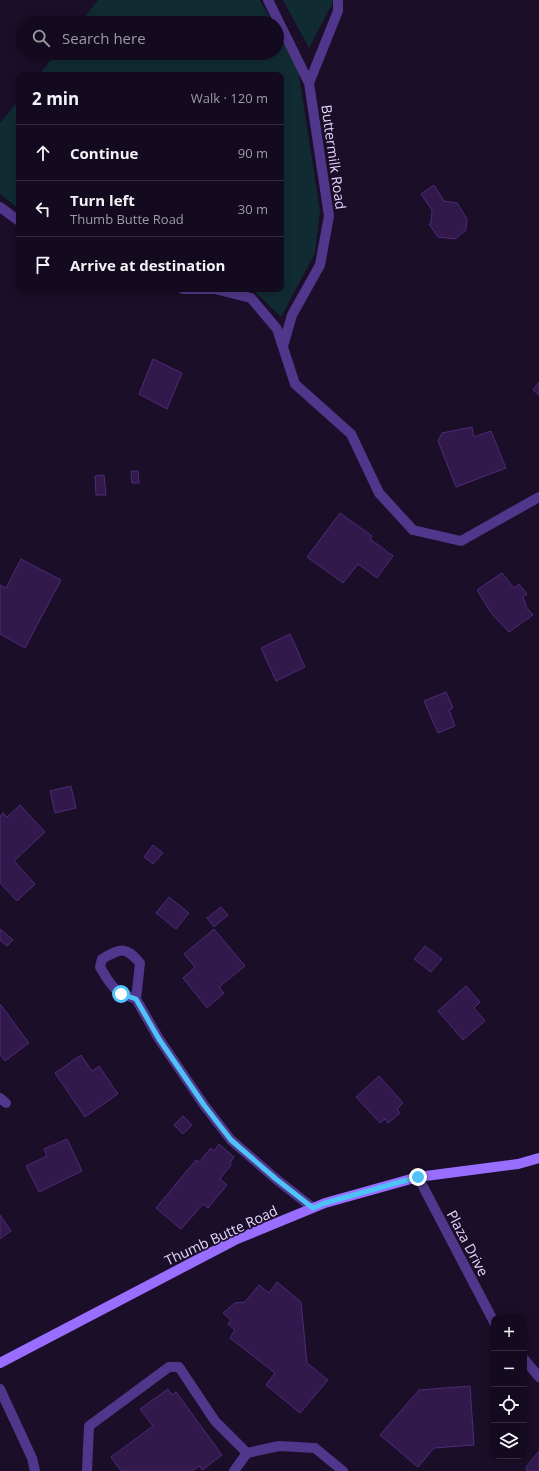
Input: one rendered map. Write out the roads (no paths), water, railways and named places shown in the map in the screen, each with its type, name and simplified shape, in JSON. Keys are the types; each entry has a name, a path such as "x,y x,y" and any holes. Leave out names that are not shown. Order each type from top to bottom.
{"street":[{"name":"Buttermilk Road","path":"268,0 276,16"},
{"path":"309,83 338,11 338,0"},
{"name":"Buttermilk Road","path":"283,346 292,315 320,265 329,216 309,83 284,32"},
{"path":"0,207 16,219"},
{"path":"228,292 251,298 277,329 295,384 351,434 379,492 413,530 461,542 539,497"},
{"path":"136,999 121,994 111,986 100,967 102,959 115,951 125,950 132,954 140,963 136,999 159,1039 204,1105 231,1140 276,1179 313,1208"},
{"name":"Thumb Butte Road","path":"0,1363 235,1240 325,1203 418,1177 518,1164 539,1158"},
{"name":"Plaza Drive","path":"418,1177 491,1316"},
{"path":"527,1363 539,1377"},
{"path":"87,1471 89,1426 169,1367 179,1367 215,1421 247,1453"},
{"path":"0,1390 32,1458 35,1471"},
{"path":"234,1471 247,1453 279,1446 315,1448 344,1471"}]}
